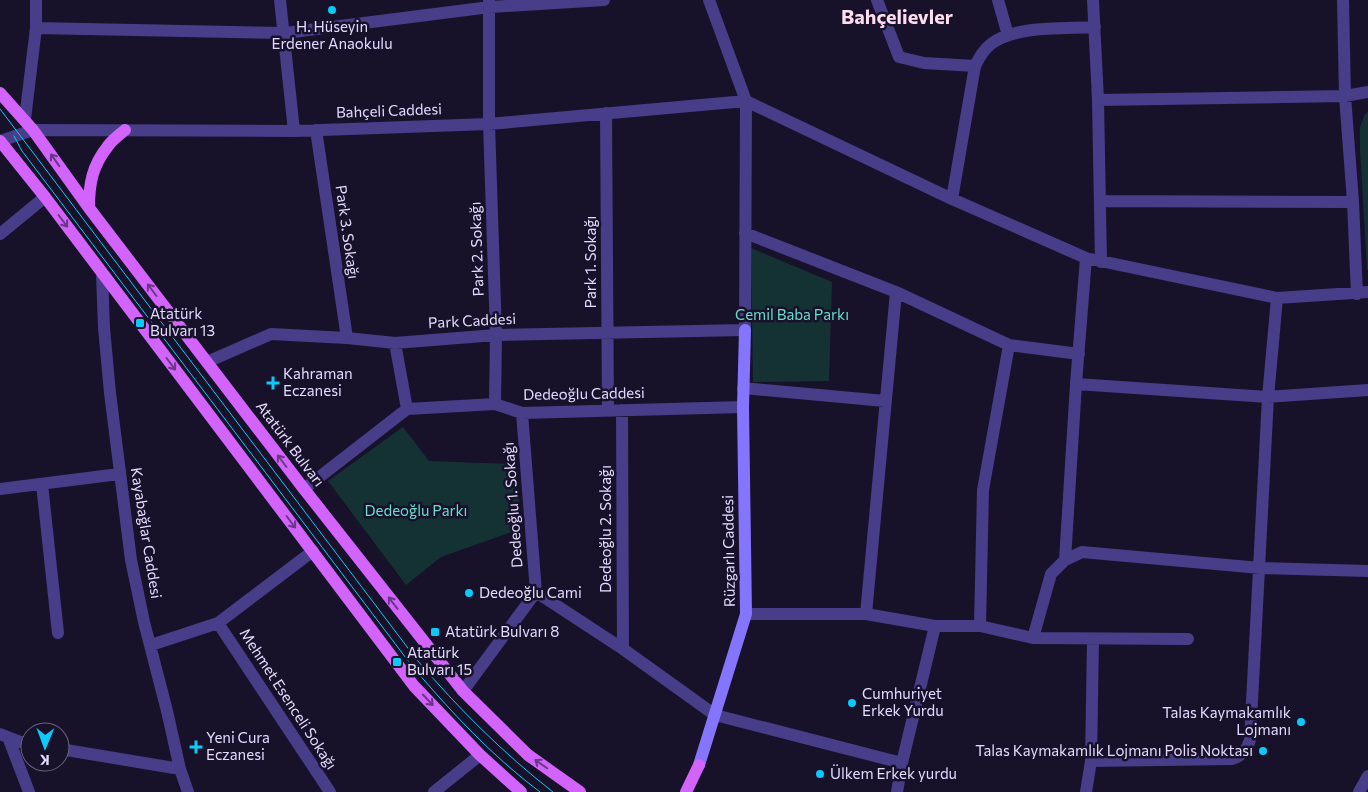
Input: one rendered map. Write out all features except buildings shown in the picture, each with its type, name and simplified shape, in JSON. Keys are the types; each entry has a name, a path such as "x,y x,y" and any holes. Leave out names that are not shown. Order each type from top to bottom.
{"main road":[{"name":"Atatürk Bulvarı","path":"0,92 33,130 89,208 304,489 463,692 528,755 580,792"},
{"path":"89,208 89,186 96,164 108,145 125,130"},
{"path":"0,141 45,197 414,686 480,755 521,792"},
{"name":"Rüzgarlı Caddesi","path":"688,791 699,765"}],"street":[{"path":"24,120 36,28 36,0"},
{"path":"280,0 294,131"},
{"path":"36,28 285,33 490,4 604,0"},
{"path":"709,0 746,101 745,330"},
{"path":"877,0 899,57 924,63 975,66"},
{"path":"998,0 1008,35"},
{"path":"1093,0 1098,100 1101,262"},
{"path":"746,101 952,199 1086,258 1277,298 1362,293 1345,96 1343,0"},
{"name":"Park 2. Sokağı","path":"490,4 489,124 496,335 495,404"},
{"path":"952,199 975,66 981,54 991,44 1008,35 1026,31 1095,27"},
{"path":"1098,100 1345,96 1368,92"},
{"name":"Bahçeli Caddesi","path":"0,141 33,130 294,131 489,124 746,101"},
{"name":"Park 1. Sokağı","path":"606,113 608,410"},
{"name":"Park 3. Sokağı","path":"316,130 347,338"},
{"path":"0,234 45,197"},
{"path":"1100,201 1353,202"},
{"path":"745,233 896,292 1009,345 1079,354"},
{"path":"1065,560 1086,258"},
{"name":"Kayabağlar Caddesi","path":"102,274 104,328 131,560 180,769 188,792"},
{"path":"866,614 896,292"},
{"path":"1091,761 1232,759 1246,750 1250,740 1268,397 1277,298"},
{"name":"Park Caddesi","path":"207,362 271,334 347,338 395,343 496,335 745,330"},
{"name":"Rüzgarlı Caddesi","path":"699,765 746,614 743,407 745,330"},
{"path":"304,489 407,408 395,343"},
{"path":"980,626 984,490 1009,345"},
{"path":"1076,384 1268,397 1368,390"},
{"path":"743,388 885,401"},
{"name":"Dedeoğlu Caddesi","path":"407,408 495,404 522,413 743,407"},
{"name":"Dedeoğlu 2. Sokağı","path":"622,410 622,649"},
{"name":"Dedeoğlu 1. Sokağı","path":"522,413 536,592"},
{"path":"0,489 120,474"},
{"path":"42,484 58,633"},
{"path":"151,645 218,623 313,551"},
{"path":"1034,638 1051,574 1065,560 1082,552 1260,568 1368,571"},
{"path":"463,692 536,592 622,649 715,715 902,763"},
{"path":"746,614 866,614 935,626 980,626 1034,638 1188,639"},
{"name":"Mehmet Esenceli Sokağı","path":"218,623 330,792"},
{"path":"897,792 902,763 935,626"},
{"path":"1086,792 1091,761 1093,639"},
{"path":"4,736 20,742"},
{"path":"4,736 29,792"},
{"path":"70,751 180,769"},
{"path":"434,792 480,755"},
{"path":"1359,792 1368,776"}],"green space":[{"path":"1368,111 1368,270 1367,270 1360,127"},
{"name":"Cemil Baba Parkı","path":"751,248 832,282 829,381 753,382"},
{"name":"Dedeoğlu Parkı","path":"403,427 429,461 510,464 520,504 520,529 441,557 406,585 328,481"}],"tram line":[{"path":"0,109 417,660 482,730 553,792"},
{"path":"14,136 22,151 412,666 473,733 505,764 540,792"}],"place":[{"name":"H. Hüseyin Erdener Anaokulu","path":"332,10"},
{"name":"Atatürk Bulvarı 13","path":"140,323"},
{"name":"Kahraman Eczanesi","path":"273,383"},
{"name":"Dedeoğlu Cami","path":"469,593"},
{"name":"Atatürk Bulvarı 8","path":"435,632"},
{"name":"Atatürk Bulvarı 15","path":"397,662"},
{"name":"Cumhuriyet Erkek Yurdu","path":"852,703"},
{"name":"Talas Kaymakamlık Lojmanı","path":"1301,722"},
{"name":"Yeni Cura Eczanesi","path":"196,747"},
{"name":"Talas Kaymakamlık Lojmanı Polis Noktası","path":"1263,751"},
{"name":"Ülkem Erkek yurdu","path":"820,774"}],"district":[{"name":"Bahçelievler","path":"897,17"}]}
